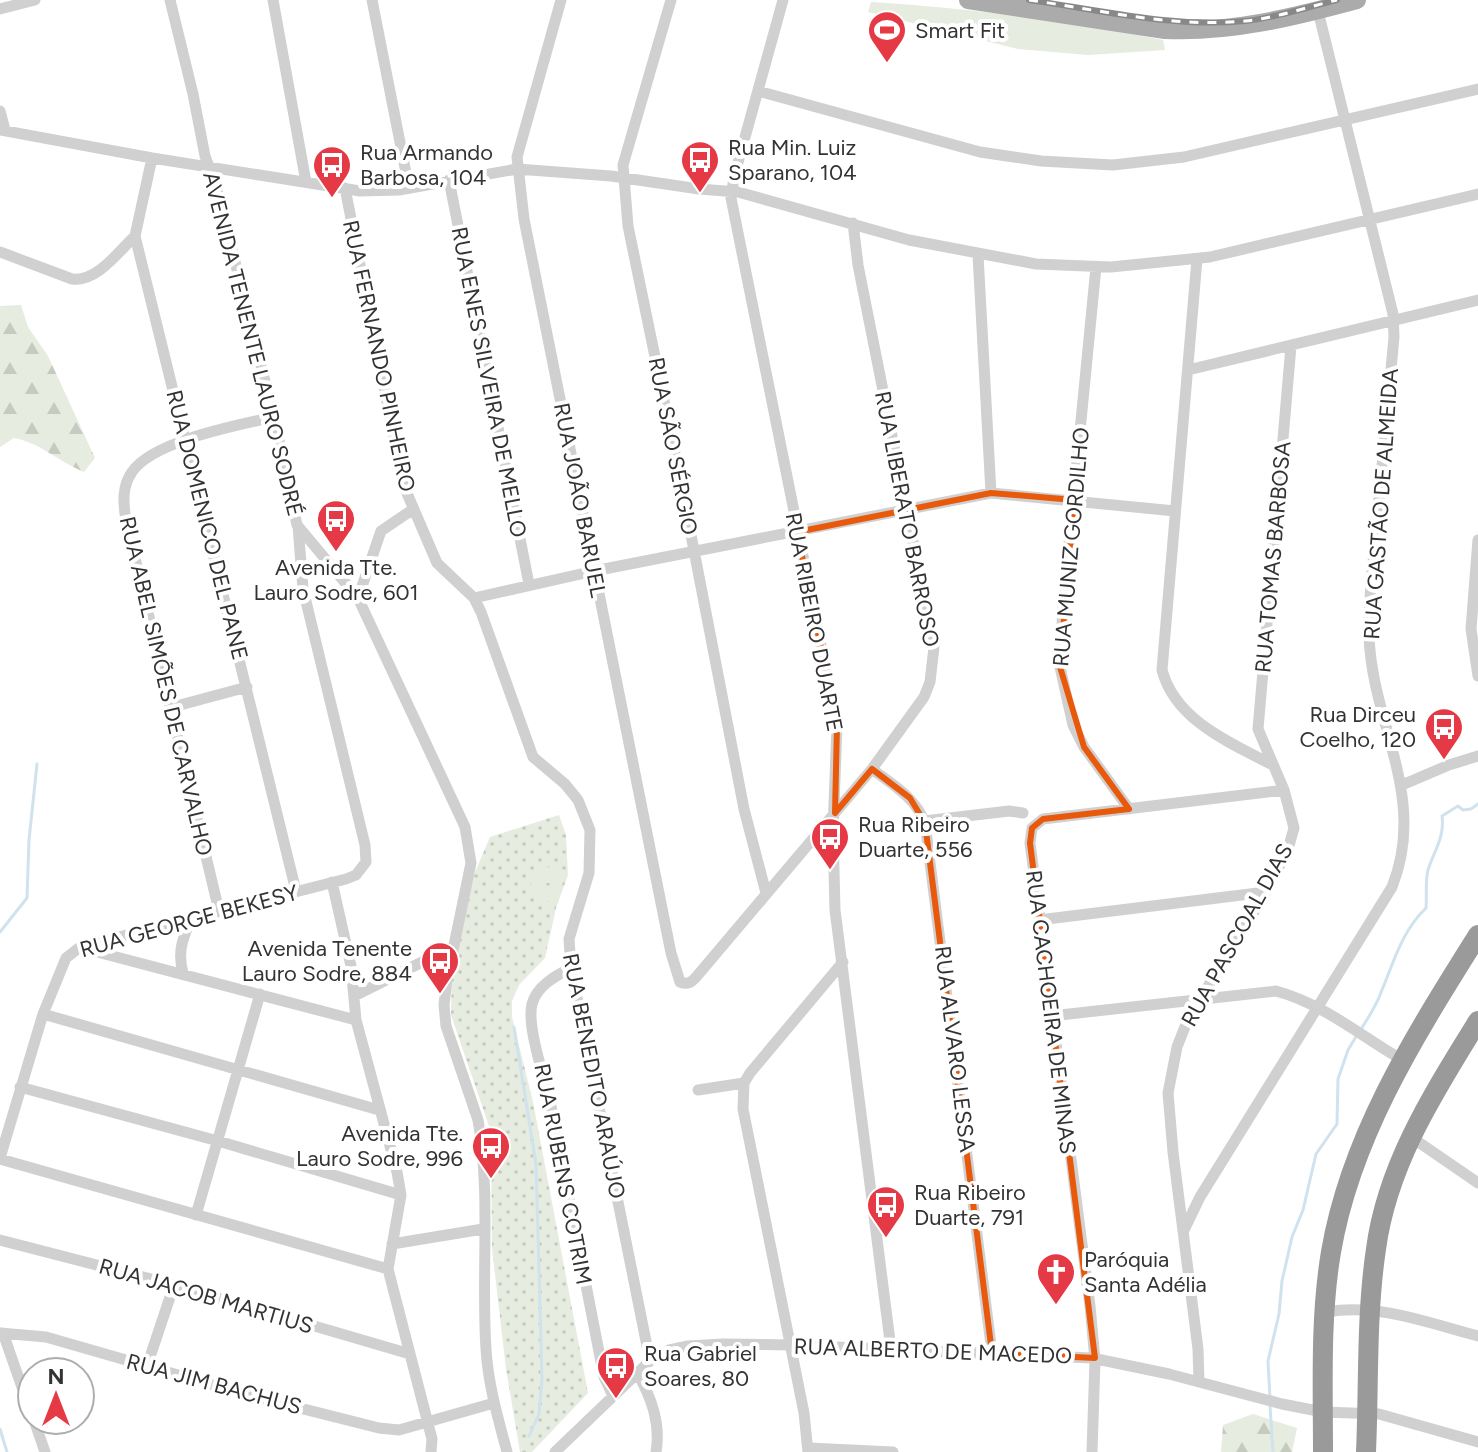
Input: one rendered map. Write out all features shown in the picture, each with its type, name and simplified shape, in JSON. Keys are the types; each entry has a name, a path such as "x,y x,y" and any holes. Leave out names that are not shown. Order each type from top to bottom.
{"highway":[{"path":"1323,1452 1326,1312 1331,1253 1353,1165 1379,1105 1478,935"},
{"path":"1366,1452 1370,1309 1376,1247 1393,1180 1438,1085 1478,1021"}],"main road":[{"path":"968,0 1165,30 1191,31 1227,29 1357,0"}],"street":[{"path":"0,9 35,0"},
{"name":"AVENIDA TENENTE LAURO SODRÉ","path":"170,0 209,168 274,417 297,525 358,598 465,827 471,863 445,992 446,1026 478,1120 484,1168 486,1350 494,1403 507,1452"},
{"path":"273,0 306,182"},
{"path":"372,0 409,188"},
{"name":"RUA JOÃO BARUEL","path":"561,0 517,157 517,169 524,219 671,953 680,982 691,982 697,976"},
{"name":"RUA SÃO SÉRGIO","path":"671,0 623,165 628,226 744,809 766,893"},
{"name":"RUA RIBEIRO DUARTE","path":"783,0 731,198 837,725 835,910 891,1349"},
{"name":"RUA GASTÃO DE ALMEIDA","path":"1184,1230 1200,1197 1397,876 1404,849 1402,785 1377,689 1369,636 1393,320 1318,11"},
{"path":"758,91 980,152 1041,161 1113,165 1184,157 1478,89"},
{"path":"0,111 2,130 209,168 381,192 517,169 732,191 909,240 1036,264 1096,267 1197,259 1478,194"},
{"name":"RUA DOMENICO DEL PANE","path":"152,158 135,236 296,891"},
{"name":"RUA ENES SILVEIRA DE MELLO","path":"449,180 529,584"},
{"name":"RUA FERNANDO PINHEIRO","path":"345,188 397,458 412,510 381,531 358,598"},
{"name":"RUA LIBERATO BARROSO","path":"697,976 872,769 924,697 933,665 934,647 858,265 853,223"},
{"path":"0,252 72,279 84,279 95,273 135,236"},
{"path":"978,255 991,493"},
{"path":"1197,259 1162,670 1173,697 1193,718 1273,766"},
{"name":"RUA MUNIZ GORDILHO","path":"1096,267 1062,616 1060,667 1073,725 1084,747 1129,809"},
{"path":"1188,370 1478,300"},
{"name":"RUA TOMAS BARBOSA","path":"1273,766 1258,729 1291,346"},
{"name":"RUA ABEL SIMÕES DE CARVALHO","path":"219,911 126,520 124,491 139,464 186,440 274,417"},
{"path":"474,598 529,584 991,493 1175,511"},
{"name":"RUA BENEDITO ARAÚJO","path":"412,510 437,563 474,598 533,757 565,784 578,800 590,830 589,873 569,939 571,968 650,1361"},
{"name":"RUA GEORGE BEKESY","path":"0,1159 43,1014 66,958 80,947 356,875 366,862 367,855 305,598 297,525"},
{"path":"1478,540 1471,629 1478,676"},
{"path":"169,708 247,687"},
{"path":"1402,785 1478,756"},
{"name":"RUA PASCOAL DIAS","path":"1199,1382 1198,1349 1168,1093 1177,1047 1188,1019 1266,892 1288,849 1294,828 1284,790 1273,766"},
{"path":"872,769 910,798 919,808 924,821 1009,811 1023,813"},
{"name":"RUA CACHOEIRA DE MINAS","path":"1092,1452 1095,1358 1039,920 1030,843 1032,828 1043,819 1284,790"},
{"name":"RUA ALVARO LESSA","path":"924,821 992,1353"},
{"path":"332,882 349,954 356,1020 401,1195 388,1269 432,1439 431,1452"},
{"path":"1039,920 1266,892"},
{"path":"183,973 180,946 191,919"},
{"path":"354,996 454,946"},
{"path":"80,947 356,1020"},
{"path":"843,962 744,1083 743,1109 809,1450 893,1452"},
{"name":"RUA RUBENS COTRIM","path":"571,968 537,992 531,1011 604,1377 613,1396"},
{"path":"1051,1016 1276,991 1293,995 1318,1008 1404,1061"},
{"path":"196,1215 260,994"},
{"path":"43,1014 379,1110"},
{"path":"698,1090 744,1083"},
{"path":"20,1087 401,1195"},
{"path":"1411,1137 1478,1183"},
{"path":"0,1159 388,1269"},
{"path":"392,1244 483,1229"},
{"name":"RUA JACOB MARTIUS","path":"0,1240 174,1285 410,1354"},
{"path":"147,1366 174,1285"},
{"path":"1326,1312 1347,1308 1370,1309 1478,1336"},
{"path":"1,1333 16,1373"},
{"name":"RUA JIM BACHUS","path":"1,1333 46,1337 379,1428 399,1430 494,1403"},
{"name":"RUA ALBERTO DE MACEDO","path":"555,1452 650,1361 669,1350 688,1346 790,1345 1095,1358 1282,1404 1323,1412 1367,1412 1478,1442"},
{"path":"637,1372 649,1393 657,1423 656,1452"}],"highlighted area":[{"path":"991,493 1074,500 1060,667 1084,747 1129,809 1043,819 1032,828 1030,843 1095,1358 992,1353 925,823 910,798 872,769 835,813 837,725 797,532"}],"green space":[{"path":"871,2 981,11 1091,26 1163,40 1165,50 1088,55 1018,49 868,12"},
{"path":"21,305 28,327 48,356 95,458 84,472 24,440 14,438 0,447 0,306"},
{"path":"559,815 566,835 568,875 556,908 545,958 519,985 512,1001 512,1017 533,1102 588,1393 532,1452 520,1452 506,1369 492,1248 491,1132 451,1015 452,961 467,891 490,837"},
{"path":"537,863 565,873 561,887 532,878"},
{"path":"532,881 561,890 556,904 527,895"},
{"path":"1253,1414 1297,1428 1292,1452 1221,1452 1223,1425"}],"waterway":[{"path":"0,932 27,898 37,764"},
{"path":"1361,1029 1378,1000 1405,936 1426,908 1427,874 1440,837 1442,816 1458,806 1463,810 1478,804"},
{"path":"514,1027 536,1164 542,1378 539,1414 529,1436"},
{"path":"1270,1398 1268,1361 1292,1237 1303,1210 1316,1154 1337,1124 1338,1079 1357,1035"},
{"path":"1270,1406 1273,1452"},
{"path":"0,1429 7,1452"}],"railway":[{"path":"1029,0 1137,17 1218,23 1268,17 1337,0"}],"place":[{"name":"Smart Fit","path":"887,64"},
{"name":"Rua Min. Luiz Sparano, 104","path":"700,194"},
{"name":"Rua Armando Barbosa, 104","path":"332,199"},
{"name":"Avenida Tte. Lauro Sodre, 601","path":"336,553"},
{"name":"Rua Dirceu Coelho, 120","path":"1444,761"},
{"name":"Rua Ribeiro Duarte, 556","path":"830,871"},
{"name":"Avenida Tenente Lauro Sodre, 884","path":"440,995"},
{"name":"Avenida Tte. Lauro Sodre, 996","path":"491,1180"},
{"name":"Rua Ribeiro Duarte, 791","path":"886,1239"},
{"name":"Paróquia Santa Adélia","path":"1056,1306"},
{"name":"Rua Gabriel Soares, 80","path":"616,1400"}]}
